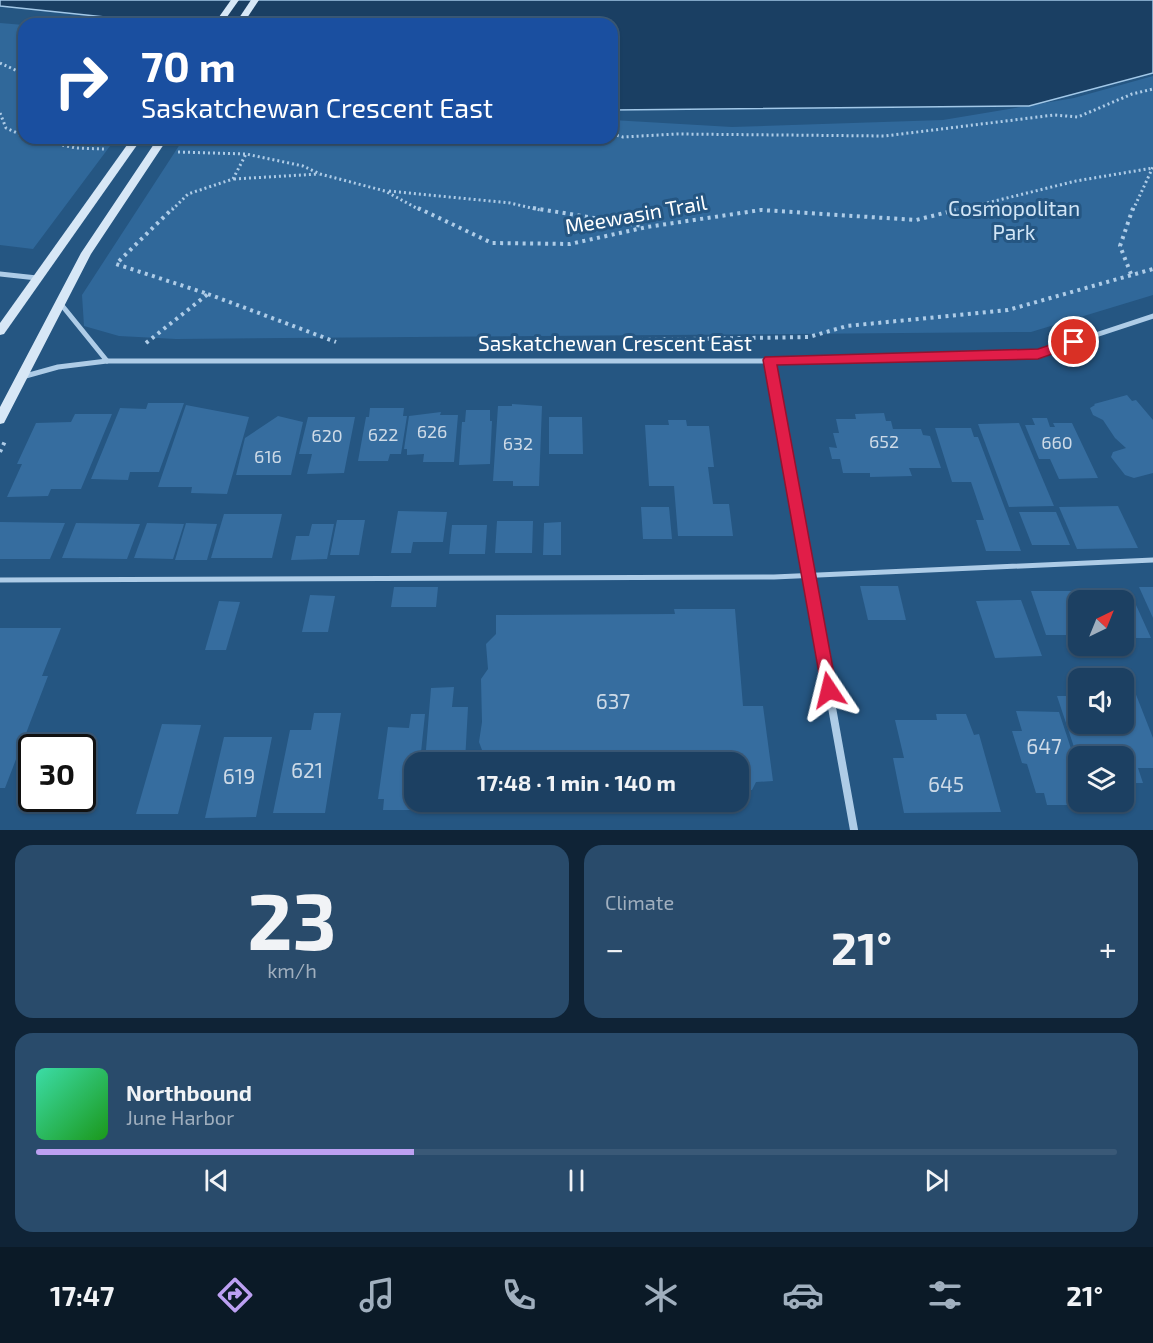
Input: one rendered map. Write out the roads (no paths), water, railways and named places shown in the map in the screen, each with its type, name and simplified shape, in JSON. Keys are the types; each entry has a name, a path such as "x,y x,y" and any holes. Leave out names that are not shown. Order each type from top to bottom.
{"main road":[{"path":"222,18 235,0"},
{"path":"243,18 255,0"},
{"path":"0,331 133,144"},
{"path":"0,419 86,253 159,144"}],"street":[{"path":"0,274 37,278"},
{"path":"60,303 107,361"},
{"name":"Saskatchewan Crescent East","path":"22,377 58,367 107,361 770,360 1038,354 1153,316"},
{"path":"770,360 854,830"}],"lane":[{"path":"0,580 774,577 807,573 1153,560"}],"park label":[{"name":"Cosmopolitan Park","path":"1014,221"}]}
